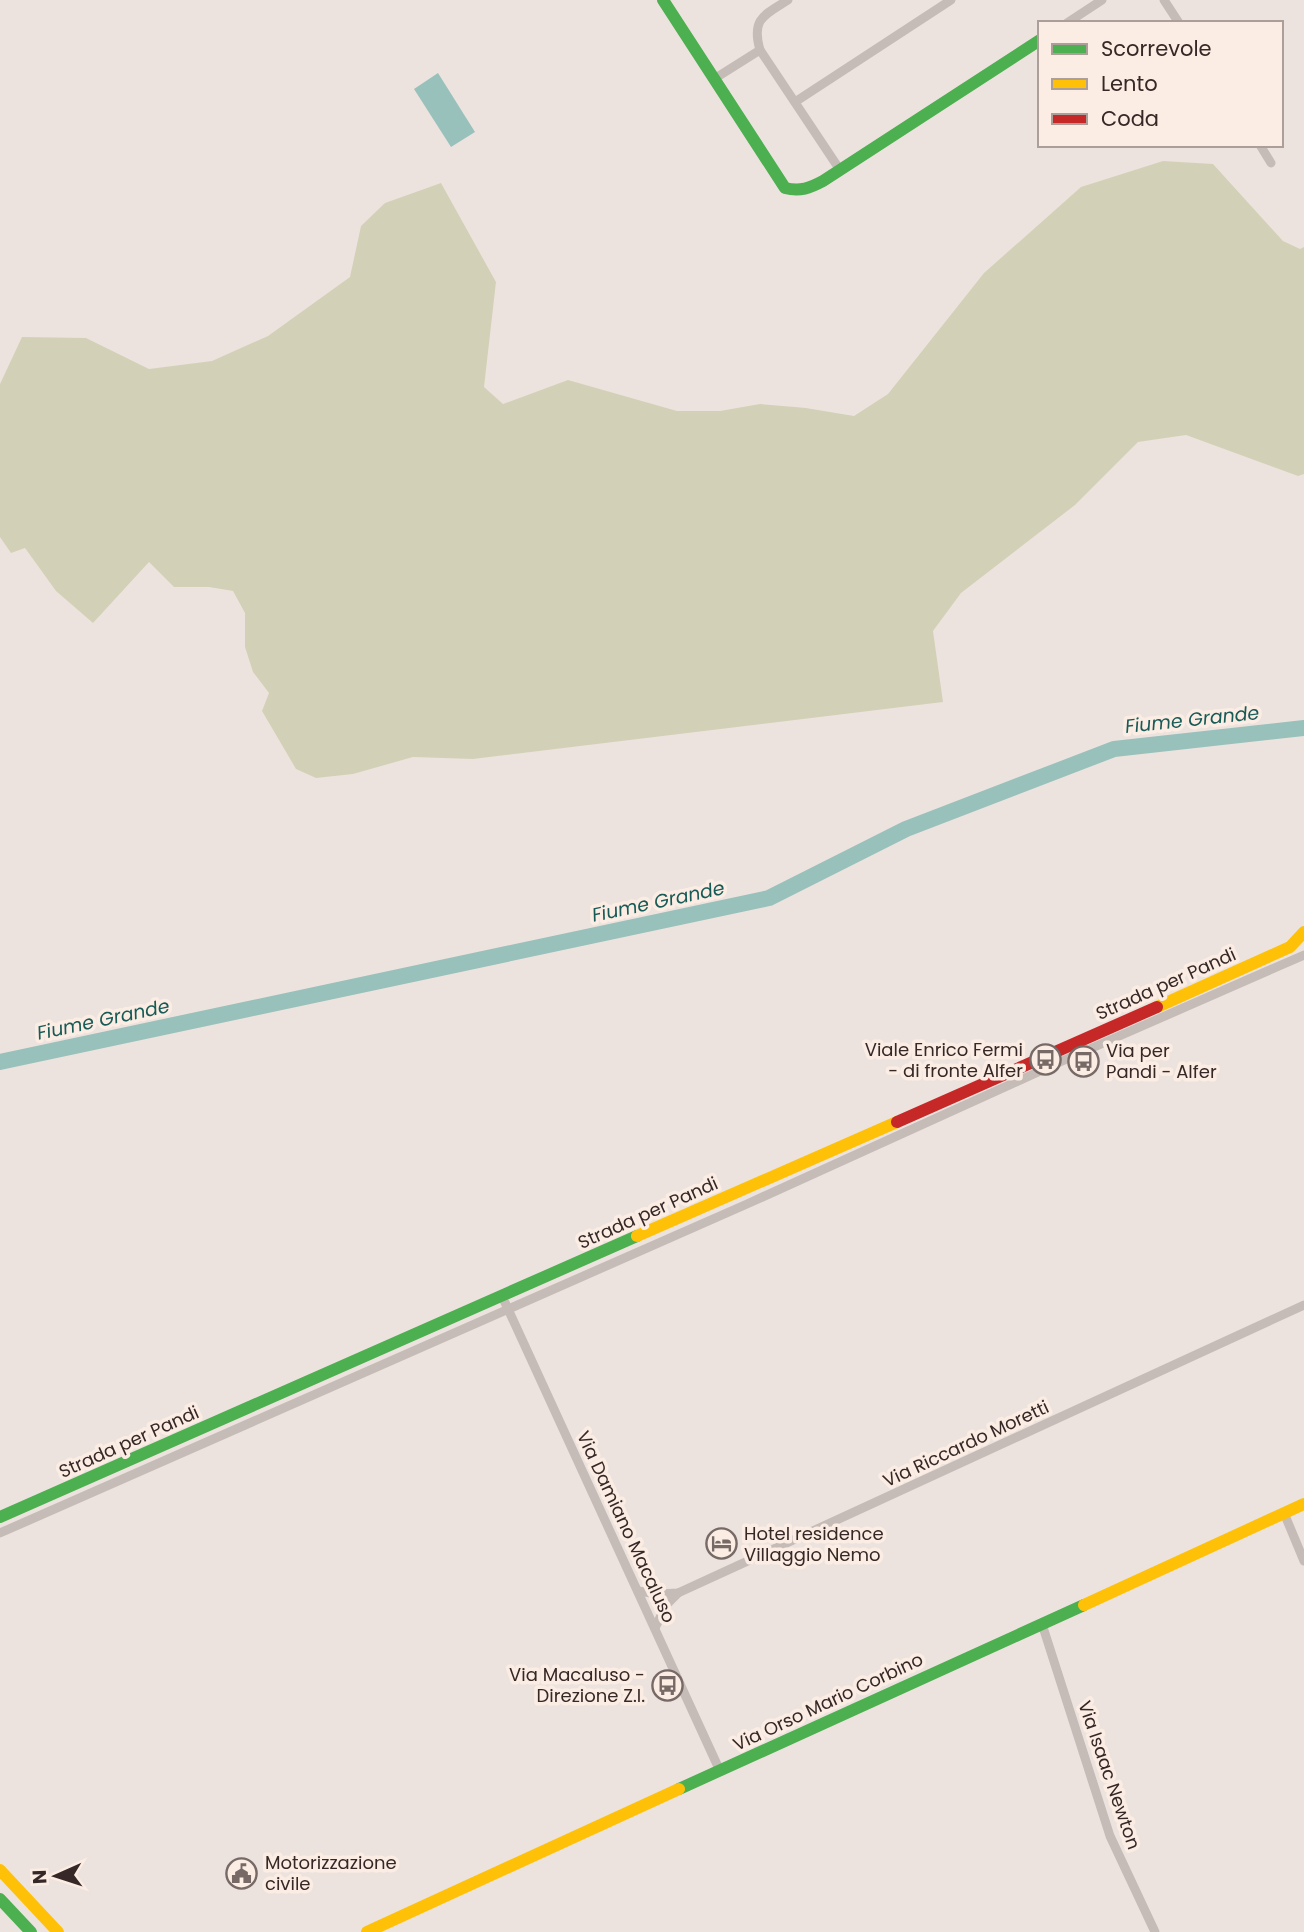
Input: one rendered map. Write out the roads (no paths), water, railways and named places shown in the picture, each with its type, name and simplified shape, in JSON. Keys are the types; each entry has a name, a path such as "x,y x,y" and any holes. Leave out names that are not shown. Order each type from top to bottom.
{"street":[{"path":"663,0 785,188 796,191 807,190 840,170 1038,41"},
{"path":"788,0 765,14 756,25 760,50 840,170"},
{"path":"795,102 951,0"},
{"path":"1070,21 1102,0"},
{"path":"1164,0 1178,21"},
{"path":"714,79 760,50"},
{"path":"1261,147 1271,163"},
{"name":"Strada per Pandi","path":"0,1517 1263,960 1290,947 1304,932"},
{"name":"Strada per Pandi","path":"0,1533 1304,956"},
{"name":"Via Damiano Macaluso","path":"502,1296 720,1771"},
{"name":"Via Riccardo Moretti","path":"638,1591 678,1593 1304,1305"},
{"name":"Via Orso Mario Corbino","path":"367,1932 1304,1504"},
{"path":"1284,1513 1304,1561"},
{"path":"655,1628 666,1605 678,1593"},
{"name":"Via Isaac Newton","path":"1042,1624 1110,1836 1155,1932"},
{"path":"0,1870 58,1932"},
{"path":"0,1899 31,1932"}],"water":[{"path":"438,73 475,132 451,147 414,89"}],"waterway":[{"name":"Fiume Grande","path":"0,1062 769,898 906,829 1114,749 1304,728"}],"place":[{"name":"Viale Enrico Fermi - di fronte Alfer","path":"1046,1060"},
{"name":"Via per Pandi - Alfer","path":"1083,1061"},
{"name":"Hotel residence Villaggio Nemo","path":"721,1544"},
{"name":"Via Macaluso - Direzione Z.I.","path":"668,1685"},
{"name":"Motorizzazione civile","path":"242,1873"}]}
